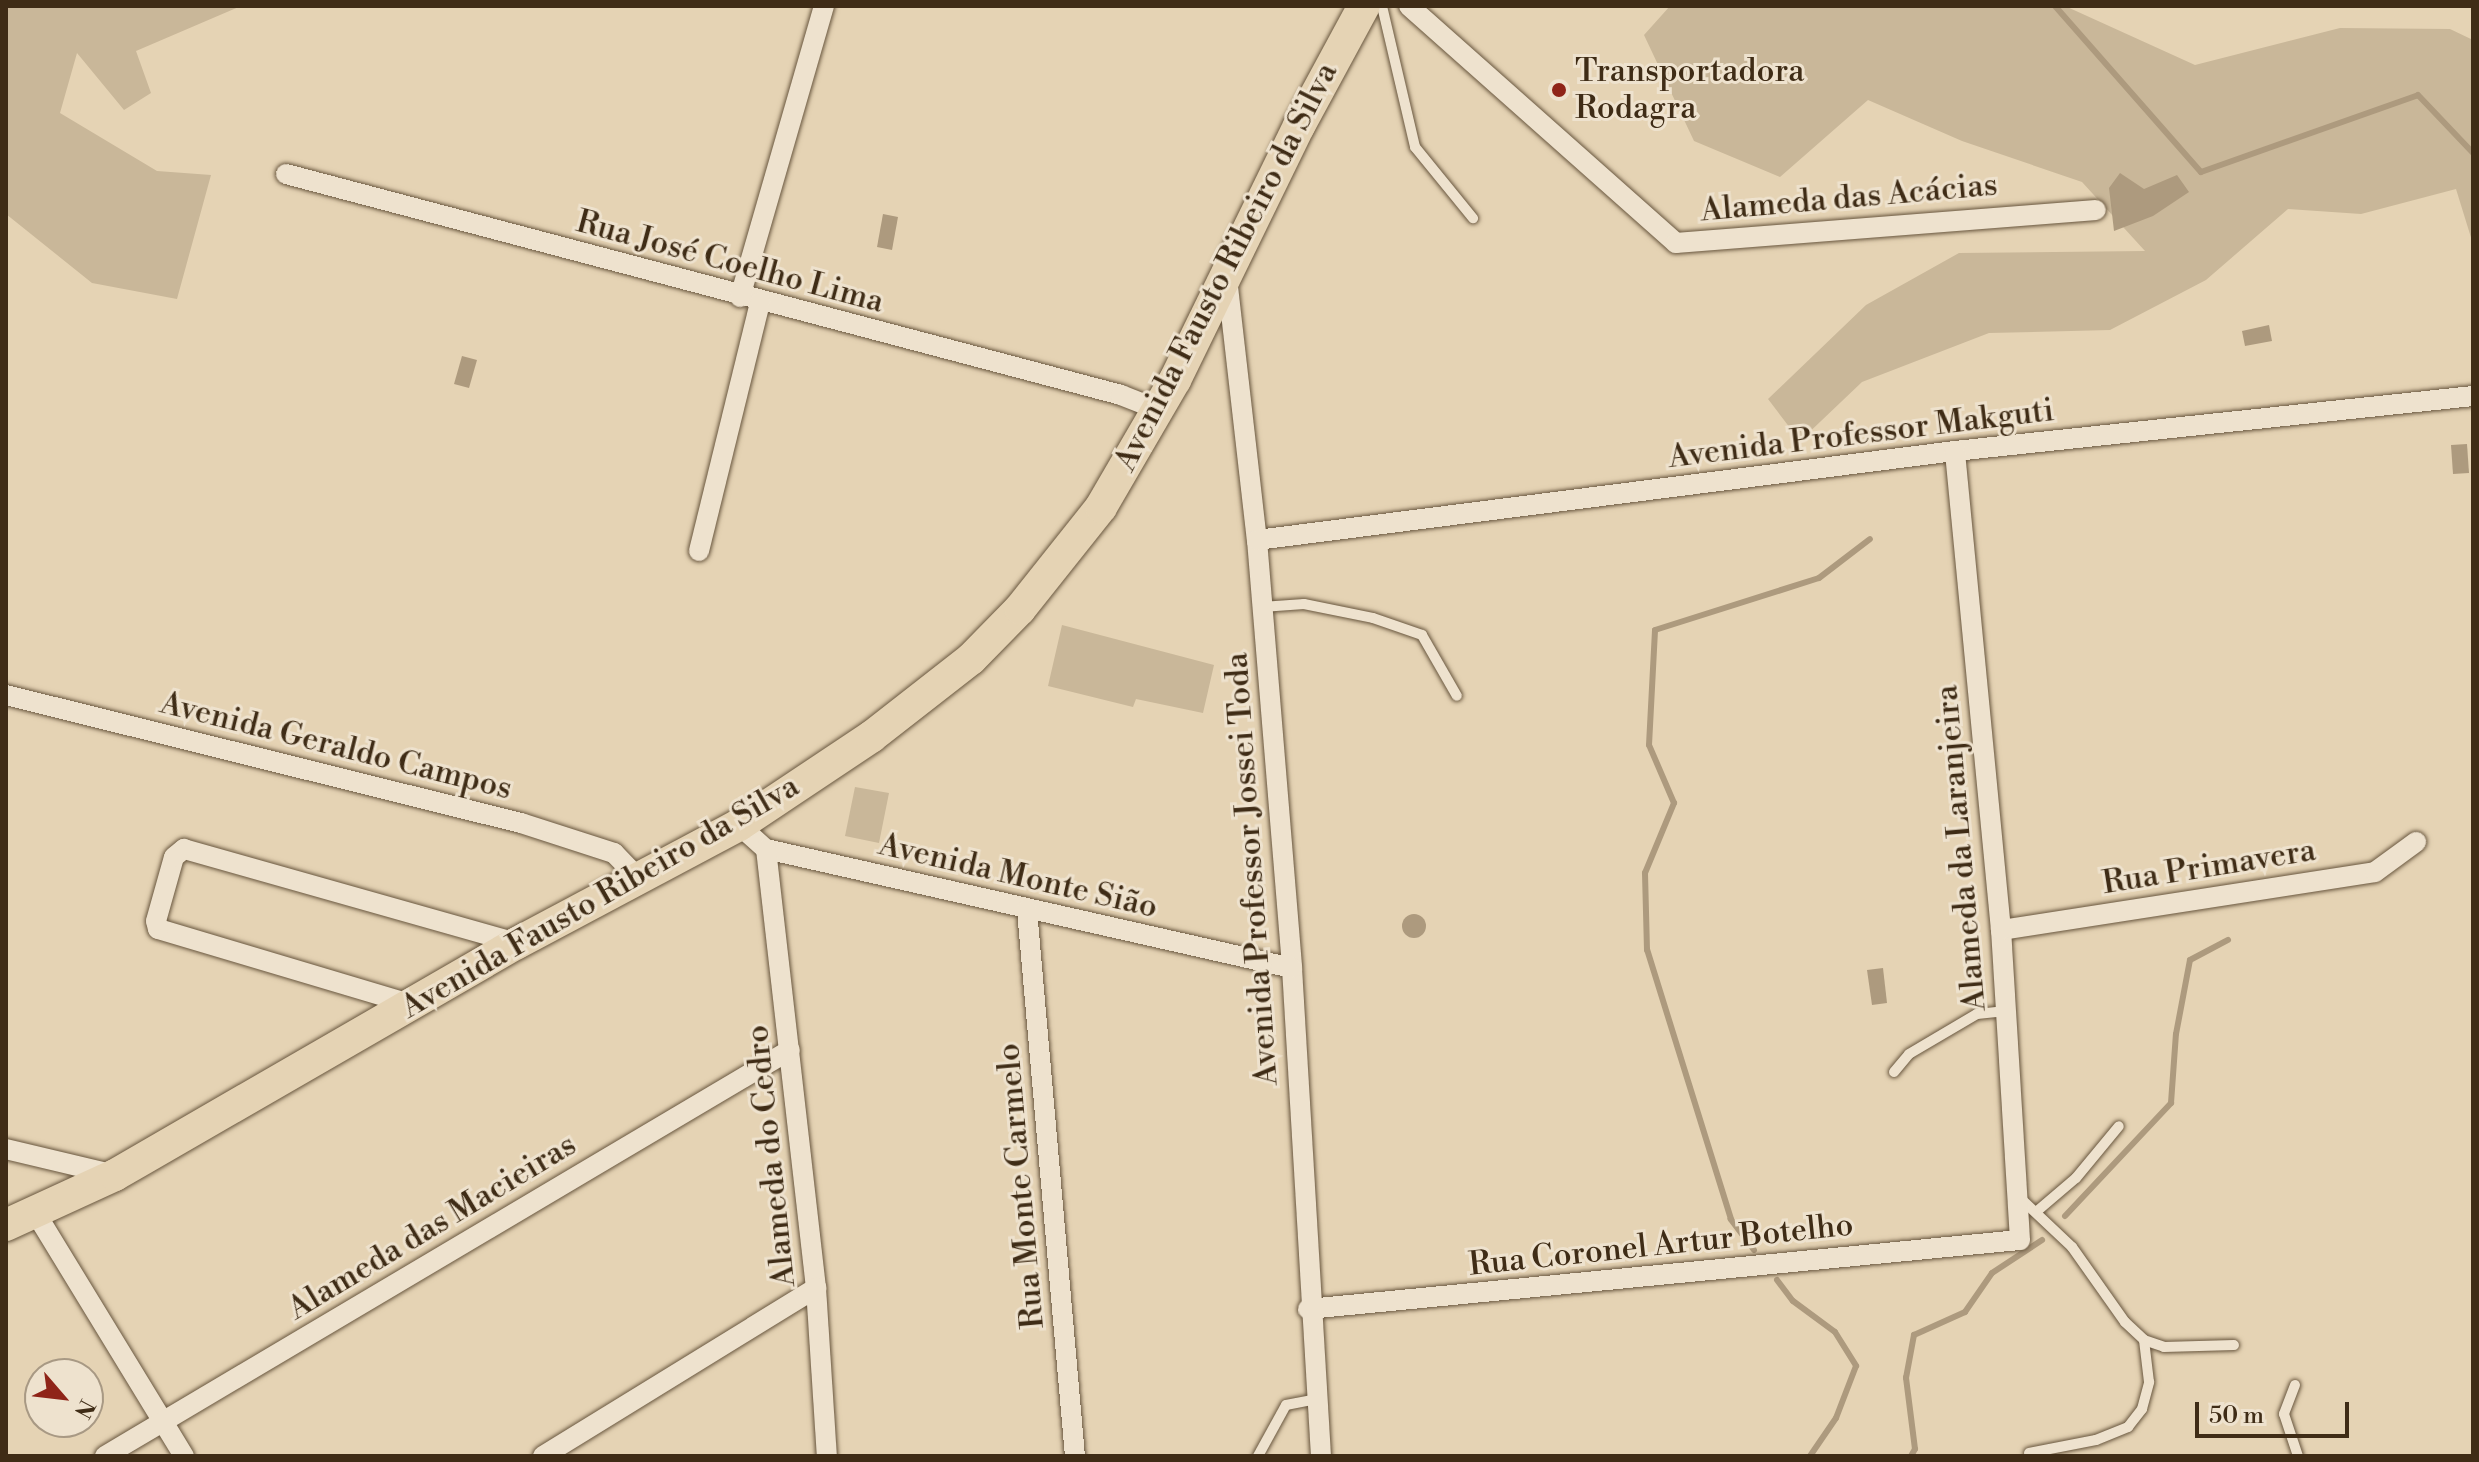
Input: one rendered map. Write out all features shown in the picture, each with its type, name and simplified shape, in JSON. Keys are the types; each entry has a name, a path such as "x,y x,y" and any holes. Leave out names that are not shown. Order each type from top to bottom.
{"main road":[{"name":"Avenida Fausto Ribeiro da Silva","path":"20,1219 115,1175 517,943 739,825 871,737 971,659 1072,547 1159,410 1227,278 1299,126 1364,6"}],"street":[{"path":"740,297 824,6"},
{"name":"Alameda das Acácias","path":"1409,6 1676,243 2096,210"},
{"name":"Rua José Coelho Lima","path":"286,174 740,297 1121,395 1159,410"},
{"name":"Avenida Professor Jossei Toda","path":"1227,278 1257,540 1292,968 1308,1309 1321,1456"},
{"path":"699,551 760,302"},
{"name":"Avenida Professor Makguti","path":"1257,540 1955,451 2473,396"},
{"name":"Alameda da Laranjeira","path":"1955,451 2001,930 2020,1240"},
{"name":"Avenida Geraldo Campos","path":"6,695 521,823 614,853 640,880"},
{"name":"Avenida Monte Sião","path":"739,825 766,849 1292,968"},
{"name":"Rua Primavera","path":"2001,930 2375,872 2416,842"},
{"path":"410,1004 165,932 156,921 177,852 184,849 517,943"},
{"name":"Alameda do Cedro","path":"766,849 816,1288 827,1456"},
{"name":"Rua Monte Carmelo","path":"1027,910 1075,1456"},
{"name":"Alameda das Macieiras","path":"105,1456 790,1050"},
{"path":"6,1149 115,1175"},
{"path":"20,1219 184,1456"},
{"name":"Rua Coronel Artur Botelho","path":"1308,1309 2020,1240"},
{"path":"543,1456 816,1288"}],"lane":[{"path":"1382,6 1415,147 1473,218"},
{"path":"1262,607 1304,604 1373,618 1422,635 1457,696"},
{"path":"1894,1072 1909,1054 1977,1014 2006,1011"},
{"path":"2036,1212 2076,1178 2119,1126"},
{"path":"2017,1195 2072,1247 2125,1322 2144,1340 2164,1347 2234,1345"},
{"path":"2029,1453 2096,1440 2128,1427 2142,1409 2149,1382 2144,1340"},
{"path":"2295,1385 2284,1414 2298,1456"},
{"path":"1258,1456 1286,1405 1316,1399"}],"shaded area":[{"path":"6,6 241,6 136,51 151,93 124,110 77,53 60,113 157,171 211,175 177,299 92,283 6,214"},
{"path":"1670,6 2065,6 2195,65 2340,28 2450,29 2473,40 2473,244 2456,189 2361,214 2288,209 2206,280 2110,330 1989,333 1862,382 1800,441 1768,399 1866,305 1959,253 2145,251 2082,182 1962,141 1868,100 1780,177 1694,141 1644,35"},
{"path":"2120,173 2144,189 2177,175 2189,192 2153,216 2114,231 2109,188"},
{"path":"883,214 898,217 892,250 877,247"},
{"path":"2269,325 2272,341 2245,346 2242,331"},
{"path":"462,356 477,360 469,388 454,384"},
{"path":"2467,444 2469,473 2453,474 2451,445"},
{"path":"1062,625 1214,665 1203,713 1136,699 1133,707 1048,686"},
{"path":"855,787 889,793 879,843 845,836"},
{"path":"1414,914 1422,918 1426,926 1422,934 1414,938 1406,934 1402,926 1406,918"},
{"path":"1883,968 1887,1003 1872,1005 1867,970"}],"waterway":[{"path":"2055,6 2201,172 2418,95 2473,153"},
{"path":"1754,1250 1731,1219 1647,950 1645,873 1674,803 1649,745 1655,630 1819,578 1870,539"},
{"path":"2065,1216 2171,1103 2176,1034 2190,960 2228,940"},
{"path":"1911,1456 1915,1449 1906,1378 1914,1335 1965,1312 1992,1273 2042,1240"},
{"path":"1777,1280 1793,1301 1835,1332 1856,1366 1836,1418 1810,1456"}],"place":[{"name":"Transportadora Rodagra","path":"1559,90"}]}
